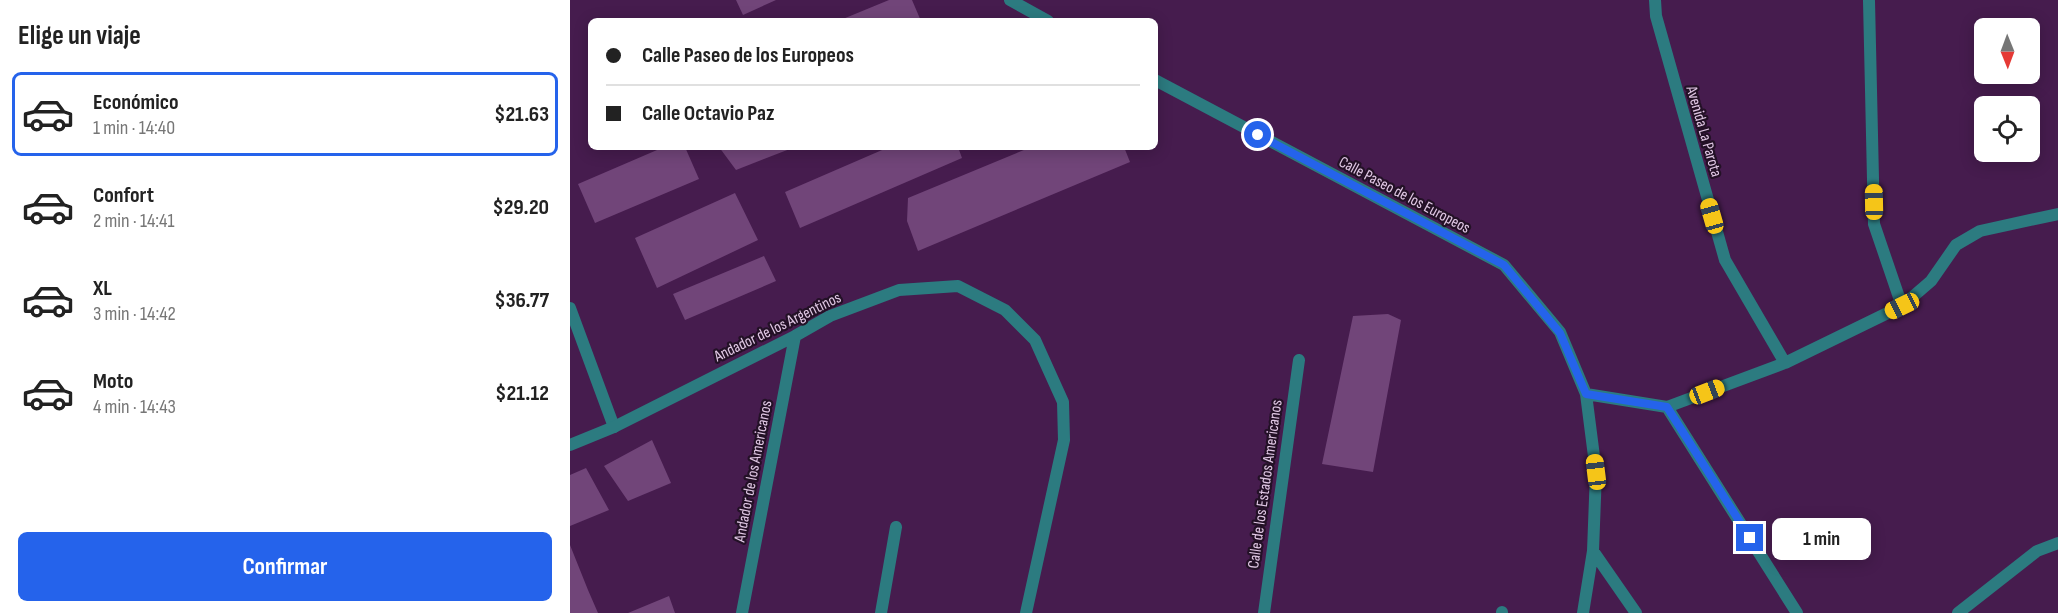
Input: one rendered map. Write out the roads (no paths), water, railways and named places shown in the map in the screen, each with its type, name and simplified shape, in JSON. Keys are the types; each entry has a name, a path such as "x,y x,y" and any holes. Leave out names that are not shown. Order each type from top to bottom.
{"street":[{"path":"1010,0 1043,18"},
{"name":"Avenida La Parota","path":"1655,0 1656,16 1725,260 1785,363"},
{"path":"1869,1 1874,224 1902,306"},
{"name":"Calle Paseo de los Europeos","path":"1158,82 1504,265 1560,333 1586,394 1596,472 1593,551 1583,613"},
{"path":"1586,394 1667,407 1785,363 1902,306 1931,281 1956,245 1980,231 2058,214"},
{"name":"Andador de los Argentinos","path":"570,445 614,427 830,316 899,290 958,286 1005,310 1035,340 1063,402 1064,440 1026,613"},
{"path":"570,308 614,427"},
{"name":"Andador de los Americanos","path":"742,613 795,336"},
{"name":"Calle de los Estados Americanos","path":"1264,613 1299,360"},
{"path":"1667,407 1797,613"},
{"path":"881,613 896,527"},
{"path":"1958,613 2037,551 2058,543"},
{"path":"1593,551 1636,613"}]}
